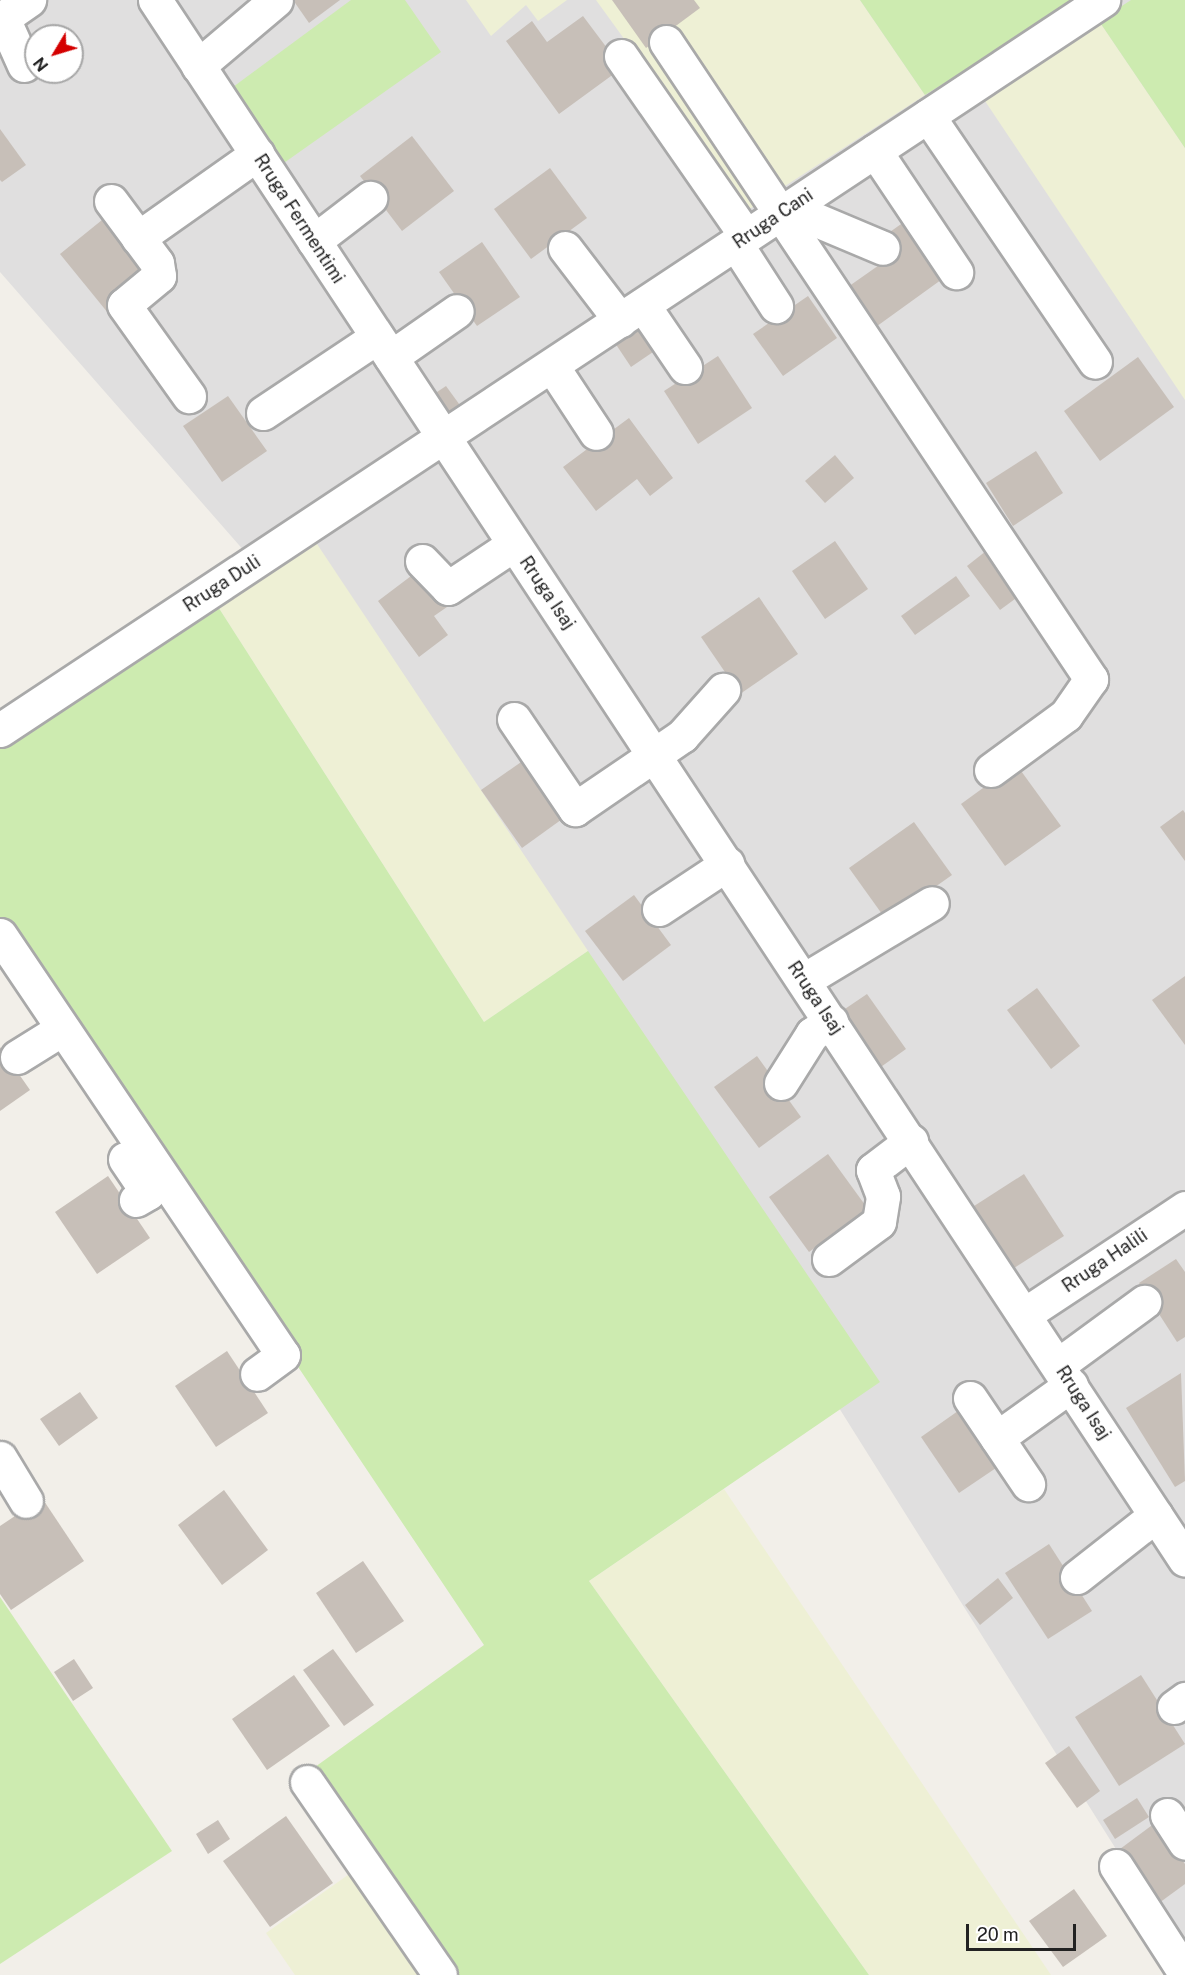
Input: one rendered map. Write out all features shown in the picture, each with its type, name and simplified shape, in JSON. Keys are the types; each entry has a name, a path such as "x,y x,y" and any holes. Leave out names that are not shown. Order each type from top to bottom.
{"street":[{"path":"24,65 3,18 29,0"},
{"name":"Rruga Fermentimi","path":"155,0 444,437"},
{"path":"198,66 276,0"},
{"name":"Rruga Cani","path":"444,437 1103,0"},
{"path":"666,42 1090,679 1066,715 991,770"},
{"path":"621,56 741,240 776,306"},
{"path":"928,116 1095,362"},
{"path":"875,151 956,272"},
{"path":"138,238 256,154"},
{"path":"314,241 370,198"},
{"path":"111,201 157,263 159,276 124,304 189,396"},
{"path":"780,214 807,216 883,248"},
{"path":"565,248 685,367"},
{"path":"263,413 384,347 457,311"},
{"path":"552,366 596,433"},
{"name":"Rruga Isaj","path":"444,437 911,1141 1185,1560"},
{"name":"Rruga Duli","path":"0,730 444,437"},
{"path":"422,561 448,588 514,544"},
{"path":"513,720 575,808 682,736 723,690"},
{"path":"659,909 727,864"},
{"path":"804,980 932,903"},
{"path":"0,935 283,1355 257,1374"},
{"path":"781,1083 812,1034 831,1021"},
{"path":"17,1058 62,1029"},
{"path":"829,1259 879,1222 883,1196 873,1170 911,1141"},
{"path":"136,1200 148,1193 124,1158 141,1146"},
{"name":"Rruga Halili","path":"1025,1314 1185,1208"},
{"path":"997,1438 1144,1302"},
{"path":"970,1398 1028,1484"},
{"path":"0,1458 26,1501"},
{"path":"1077,1577 1156,1515"},
{"path":"307,1782 440,1975"},
{"path":"1167,1815 1185,1843"},
{"path":"1116,1866 1185,1973"}],"shaded area":[{"path":"0,0 1185,0 1185,1959 834,1400 393,721 0,272"}],"green space":[{"path":"351,0 405,0 441,52 281,165 233,87"},
{"path":"466,0 567,0 538,21 526,5 491,36"},
{"path":"596,0 860,0 925,95 748,210"},
{"path":"860,0 1074,0 1076,2 925,95"},
{"path":"1131,0 1185,0 1185,148 1099,21"},
{"path":"1099,21 1185,148 1185,400 983,98"},
{"path":"313,538 588,951 484,1022 215,602"},
{"path":"215,602 484,1022 588,951 880,1382 589,1581 869,1975 458,1975 315,1767 484,1645 0,921 0,743"},
{"path":"724,1489 1051,1975 869,1975 589,1581"},
{"path":"0,1597 172,1851 0,1964"},
{"path":"355,1870 427,1975 295,1975 266,1933"}],"building":[{"path":"293,0 340,0 309,23"},
{"path":"612,0 694,0 700,8 646,48"},
{"path":"583,16 622,68 559,114 506,41 532,21 547,42"},
{"path":"0,129 26,165 2,182 0,180"},
{"path":"412,136 454,191 402,231 360,176"},
{"path":"550,168 587,218 531,259 494,209"},
{"path":"911,217 952,272 873,329 845,289 892,256 880,239"},
{"path":"102,220 149,279 108,313 60,254"},
{"path":"482,242 520,297 477,326 439,272"},
{"path":"808,296 837,338 783,376 753,334"},
{"path":"634,325 653,352 631,367 613,340"},
{"path":"718,356 752,408 698,444 664,391"},
{"path":"1138,357 1174,407 1100,461 1064,411"},
{"path":"446,386 462,408 447,419 431,396"},
{"path":"228,396 267,451 222,482 183,426"},
{"path":"629,418 673,478 650,496 637,479 596,511 563,467"},
{"path":"1036,451 1063,493 1013,526 986,483"},
{"path":"835,455 854,478 825,503 805,481"},
{"path":"835,541 868,589 825,619 792,571"},
{"path":"986,551 1019,596 1000,610 967,566"},
{"path":"419,570 447,607 434,616 448,635 419,657 378,601"},
{"path":"956,576 970,596 915,635 901,616"},
{"path":"759,597 798,654 740,694 701,637"},
{"path":"524,760 565,817 522,848 481,790"},
{"path":"1016,764 1061,826 1005,866 961,804"},
{"path":"1183,810 1185,813 1185,861 1160,827"},
{"path":"914,822 952,875 887,921 849,868"},
{"path":"634,895 671,945 623,981 585,931"},
{"path":"1185,976 1185,1045 1152,1000"},
{"path":"1037,988 1080,1046 1051,1069 1007,1010"},
{"path":"867,994 906,1049 878,1069 839,1013"},
{"path":"0,1047 30,1090 0,1111"},
{"path":"757,1056 801,1117 759,1148 714,1087"},
{"path":"828,1154 868,1209 809,1252 769,1197"},
{"path":"1024,1174 1064,1236 1011,1270 971,1208"},
{"path":"108,1176 150,1238 97,1274 55,1212"},
{"path":"1176,1259 1185,1272 1185,1337 1177,1342 1139,1283"},
{"path":"227,1351 268,1413 216,1447 175,1386"},
{"path":"1181,1373 1185,1481 1175,1487 1126,1408"},
{"path":"80,1392 98,1418 59,1446 40,1419"},
{"path":"958,1411 996,1468 959,1493 921,1437"},
{"path":"224,1490 268,1550 222,1585 178,1525"},
{"path":"42,1498 84,1561 11,1610 0,1594 0,1526"},
{"path":"1049,1544 1092,1611 1048,1639 1005,1573"},
{"path":"363,1561 404,1621 356,1653 316,1593"},
{"path":"998,1578 1013,1598 980,1625 965,1605"},
{"path":"333,1649 374,1705 344,1726 303,1670"},
{"path":"74,1659 93,1688 73,1701 54,1672"},
{"path":"294,1675 330,1726 267,1770 232,1719"},
{"path":"1141,1675 1185,1744 1119,1786 1075,1717"},
{"path":"1069,1746 1100,1791 1077,1808 1045,1763"},
{"path":"1137,1798 1149,1817 1115,1839 1103,1820"},
{"path":"286,1816 333,1883 270,1927 223,1861"},
{"path":"218,1820 230,1839 208,1854 196,1834"},
{"path":"1155,1823 1185,1864 1185,1884 1159,1903 1120,1849"},
{"path":"1074,1889 1107,1936 1063,1967 1029,1921"}]}
